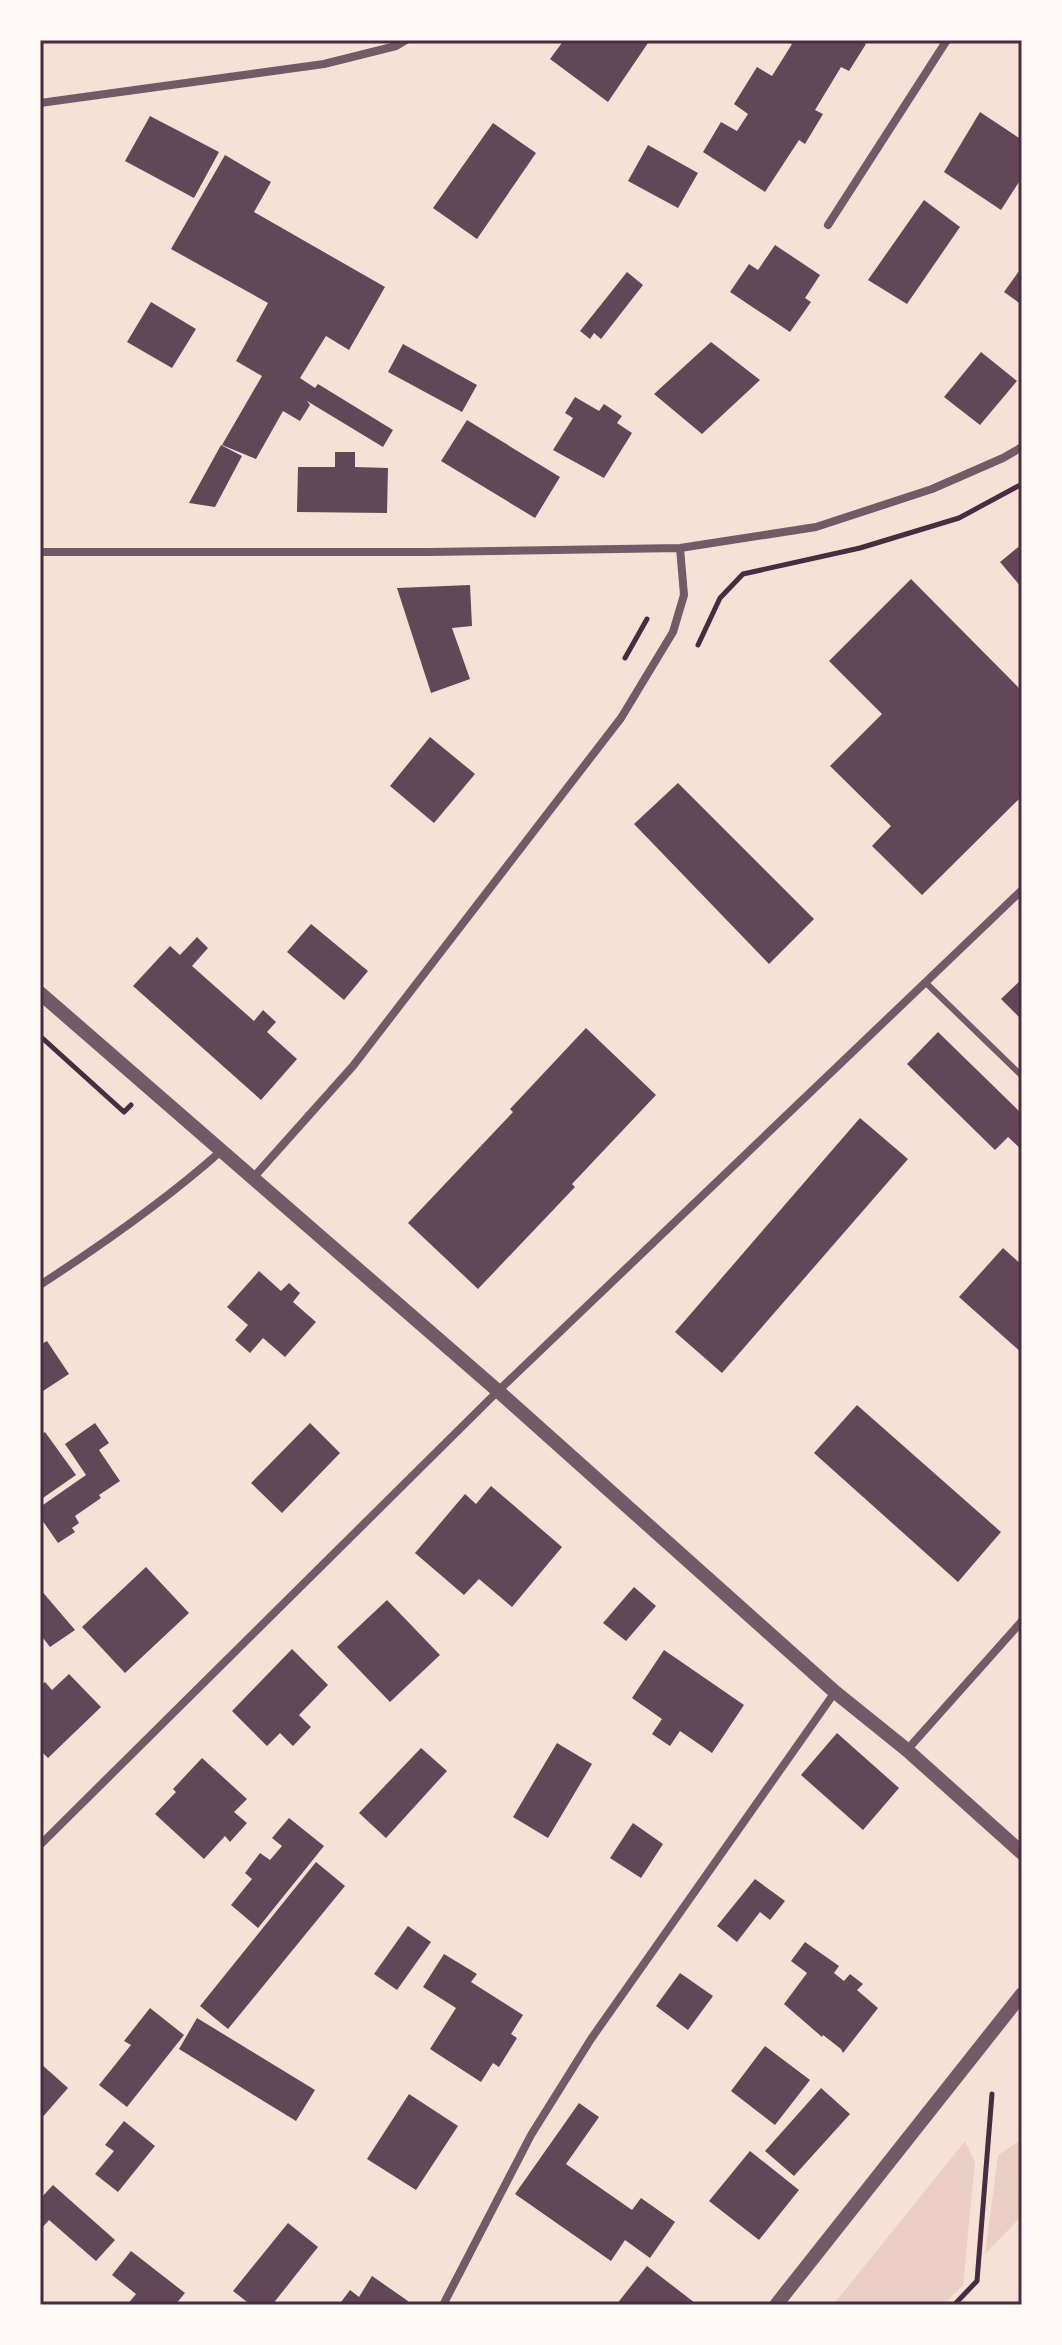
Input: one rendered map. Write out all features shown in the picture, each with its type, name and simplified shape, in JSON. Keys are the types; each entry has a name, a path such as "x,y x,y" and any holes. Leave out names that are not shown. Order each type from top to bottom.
{"street":[{"path":"40,103 324,64 396,46 406,40"},
{"path":"828,225 947,40"},
{"path":"40,552 429,552 680,548 816,527 932,489 1022,447"},
{"path":"253,1178 353,1066 621,718 673,632 684,595 680,548"},
{"path":"40,1845 498,1391 1022,890"},
{"path":"40,993 1022,1853"},
{"path":"40,1285 115,1235 221,1151"},
{"path":"907,1750 1022,1621"},
{"path":"443,2305 531,2135 591,2039 835,1692"},
{"path":"776,2305 1022,1994"}],"lane":[{"path":"925,982 1022,1076"}],"path":[{"path":"697,646 720,598 743,574 860,548 959,518 1022,484"},
{"path":"617,671 647,619"},
{"path":"40,1036 124,1112"},
{"path":"954,2305 977,2281 992,2094"}],"shaded area":[{"path":"1022,2139 1022,2216 985,2254 998,2155"},
{"path":"965,2141 975,2162 963,2285 943,2305 833,2305"}],"building":[{"path":"564,40 650,40 608,102 550,59"},
{"path":"785,40 860,40 866,44 849,71 841,67 815,110 823,114 805,144 799,140 765,192 703,152 721,122 737,131 748,114 734,104 757,67 772,76 792,44"},
{"path":"980,112 1022,140 1022,184 1019,182 1001,210 944,172"},
{"path":"150,116 219,152 194,198 125,161"},
{"path":"493,123 536,153 477,239 433,208"},
{"path":"648,145 698,173 678,208 628,181"},
{"path":"225,155 271,182 254,212 385,287 349,350 326,336 300,378 315,388 318,384 393,430 383,447 307,401 310,405 300,421 283,411 256,459 222,445 262,376 236,361 268,303 171,249"},
{"path":"924,200 960,227 907,304 868,280"},
{"path":"775,245 820,275 805,298 811,302 790,332 730,292 749,264 758,270"},
{"path":"1022,267 1022,305 1004,292"},
{"path":"627,272 643,285 601,339 594,333 590,339 580,331"},
{"path":"151,302 196,329 172,368 127,342"},
{"path":"711,342 760,380 702,434 654,394"},
{"path":"403,344 477,385 462,412 388,372"},
{"path":"981,352 1017,381 980,425 944,397"},
{"path":"575,397 599,411 604,404 622,416 617,423 632,433 604,478 553,450 573,418 565,413"},
{"path":"467,420 560,477 535,518 441,461"},
{"path":"221,445 242,456 215,507 189,503"},
{"path":"335,452 355,452 355,467 388,468 387,513 297,512 298,467 335,467"},
{"path":"1022,544 1022,588 1000,562"},
{"path":"911,579 1022,691 1022,796 922,895 872,846 891,826 830,766 882,714 829,661"},
{"path":"470,585 472,626 452,628 470,679 431,693 397,588"},
{"path":"430,737 475,774 434,823 390,786"},
{"path":"678,783 814,919 769,964 634,824"},
{"path":"311,924 368,971 344,1000 287,952"},
{"path":"197,937 208,948 192,966 254,1021 263,1010 276,1022 267,1032 297,1059 261,1100 133,986 170,946 180,955"},
{"path":"1022,979 1022,1020 1001,999"},
{"path":"586,1028 656,1095 572,1184 575,1187 478,1289 408,1223 513,1112 510,1109"},
{"path":"938,1032 1022,1114 1022,1150 1008,1137 995,1150 907,1064"},
{"path":"860,1118 908,1159 722,1373 675,1332"},
{"path":"1003,1248 1022,1265 1022,1353 959,1297"},
{"path":"259,1271 281,1291 289,1283 300,1293 293,1302 316,1322 285,1357 263,1338 250,1353 235,1340 248,1325 227,1307"},
{"path":"47,1341 69,1374 40,1393 40,1345"},
{"path":"857,1405 1001,1532 958,1582 814,1453"},
{"path":"95,1423 109,1443 99,1450 120,1481 75,1516 79,1523 72,1528 75,1532 58,1543 40,1517 40,1507 86,1475 65,1444"},
{"path":"310,1423 340,1453 282,1513 251,1483"},
{"path":"45,1432 76,1475 40,1500 40,1435"},
{"path":"491,1486 562,1547 512,1607 479,1579 464,1595 415,1553 465,1494 476,1504"},
{"path":"146,1567 189,1613 125,1673 82,1627"},
{"path":"634,1587 656,1606 626,1641 603,1623"},
{"path":"40,1589 75,1630 50,1647 40,1634"},
{"path":"387,1600 440,1655 390,1702 337,1647"},
{"path":"292,1649 328,1685 299,1715 311,1727 293,1746 280,1733 267,1746 232,1711"},
{"path":"664,1650 744,1705 712,1753 680,1731 670,1746 652,1734 662,1719 632,1698"},
{"path":"69,1674 101,1707 48,1758 40,1750 40,1686 45,1682 52,1690"},
{"path":"837,1733 899,1788 863,1830 801,1775"},
{"path":"557,1743 592,1764 548,1838 513,1817"},
{"path":"421,1748 447,1771 386,1838 359,1813"},
{"path":"202,1758 247,1799 234,1812 247,1823 230,1842 225,1836 204,1859 155,1814"},
{"path":"289,1818 324,1846 258,1928 231,1905 252,1879 245,1873 260,1853 270,1860 282,1846 272,1838"},
{"path":"633,1823 663,1844 641,1878 610,1858"},
{"path":"316,1862 345,1886 228,2029 200,2006"},
{"path":"755,1879 785,1901 770,1920 760,1912 737,1942 717,1926"},
{"path":"408,1926 431,1942 397,1990 374,1974"},
{"path":"805,1942 839,1966 834,1973 844,1981 850,1974 863,1984 857,1990 878,2008 843,2053 784,2004 807,1973 791,1961"},
{"path":"444,1954 477,1974 471,1982 523,2015 511,2034 517,2038 499,2067 493,2063 481,2082 430,2049 456,2008 423,1987"},
{"path":"680,1973 713,1996 688,2030 656,2006"},
{"path":"150,2008 184,2035 127,2107 99,2085 131,2045 124,2041"},
{"path":"197,2018 315,2090 296,2121 179,2049"},
{"path":"765,2046 810,2080 775,2125 731,2091"},
{"path":"40,2063 68,2088 40,2120"},
{"path":"821,2088 850,2114 794,2176 765,2151"},
{"path":"409,2094 458,2126 416,2190 367,2159"},
{"path":"579,2103 599,2117 566,2164 632,2210 641,2198 675,2222 650,2258 625,2240 611,2261 515,2194"},
{"path":"124,2121 155,2146 118,2192 95,2174 114,2151 105,2145"},
{"path":"750,2151 799,2190 759,2240 709,2201"},
{"path":"53,2185 115,2240 96,2261 49,2220 40,2230 40,2199"},
{"path":"288,2223 318,2247 272,2305 251,2305 233,2291"},
{"path":"131,2251 185,2293 175,2305 127,2305 136,2294 112,2275"},
{"path":"647,2266 695,2303 616,2305"},
{"path":"372,2276 408,2301 406,2305 345,2305 341,2302 350,2290 359,2297"}]}
